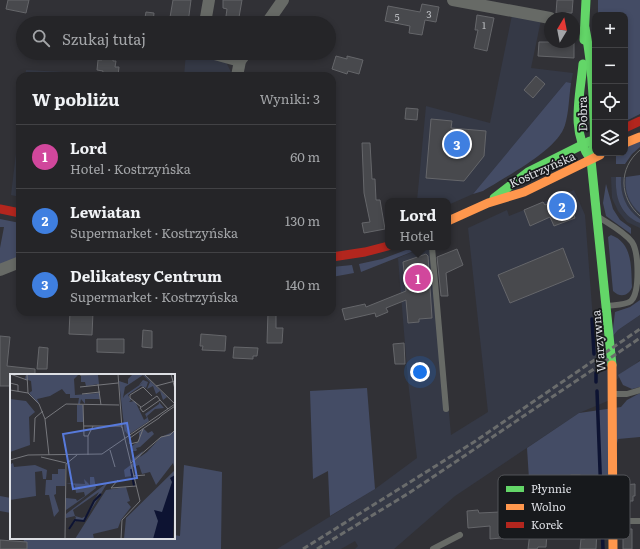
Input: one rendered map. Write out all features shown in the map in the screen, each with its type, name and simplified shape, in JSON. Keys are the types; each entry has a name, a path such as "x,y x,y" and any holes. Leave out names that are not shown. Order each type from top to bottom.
{"street":[{"path":"206,16 209,0"},
{"path":"272,16 283,0"},
{"path":"453,0 544,17"},
{"name":"Dobra","path":"586,0 581,25 582,85 578,123 581,146 584,153 591,160 592,156"},
{"name":"Dobra","path":"581,25 591,57 594,81 595,120"},
{"path":"238,72 242,60"},
{"path":"628,127 640,121"},
{"path":"628,142 640,137"},
{"name":"Kostrzyńska","path":"488,203 503,189 531,171 592,140"},
{"name":"Kostrzyńska","path":"451,220 488,203 524,192 598,156"},
{"name":"Warzywna","path":"591,160 607,306 614,394 613,475"},
{"path":"0,209 16,212"},
{"path":"336,256 365,252 385,247"},
{"path":"0,270 16,264"}],"lane":[{"path":"598,216 625,235 633,244 639,283 636,296 630,302 607,306"},
{"path":"432,250 446,410"},
{"path":"614,394 628,394 640,390"},
{"path":"433,549 460,535"}],"shaded area":[{"path":"598,0 640,0 640,114 628,120 628,12 598,12"},
{"path":"512,15 541,20 531,68 573,73 571,83 566,82 473,194 451,204 451,198 417,198 426,106 490,123"},
{"path":"185,60 217,60 226,62 231,72 184,72"},
{"path":"26,70 63,72 26,72"},
{"path":"566,82 571,83 565,125 552,144 517,171 483,191 473,194"},
{"path":"640,141 640,147 632,154 625,164 616,164 616,156 628,156 628,146"},
{"path":"16,153 16,196 11,195"},
{"path":"640,175 640,213 633,206 628,197 626,177"},
{"path":"611,177 616,177 616,189 621,207 625,213 640,223 640,228 627,222 618,211 612,198"},
{"path":"616,177 621,177 625,201 631,211 640,219 640,223 633,220 623,210 618,198"},
{"path":"621,177 626,177 628,197 640,213 640,219 632,212 624,201 621,189"},
{"path":"606,184 613,209 620,220 631,228 631,234 606,216 603,203"},
{"path":"574,190 585,215 595,346 605,345 618,330 640,315 640,360 609,386 610,400 579,413 455,496 394,549 355,549 358,546 355,541 341,549 277,549 375,489 417,458 408,381 398,258 417,250 434,250 451,435 488,412 468,228 507,210 509,216"},
{"path":"0,219 16,222 16,259 0,265 0,248 4,227 0,227"},
{"path":"611,235 623,244 627,250 631,264 632,287 627,294 624,295 618,295 613,291 608,237"},
{"path":"406,250 416,250 361,272 359,264 382,259"},
{"path":"352,265 354,273 336,276 336,267"},
{"path":"640,300 640,315 618,330 612,337 615,312 630,307"},
{"path":"640,361 640,387 632,389 623,385 618,375"},
{"path":"367,388 375,489 330,516 328,471 313,479 310,391"},
{"path":"640,393 640,437 618,439 609,475 529,475 527,448 579,413 621,407 627,400"},
{"path":"184,465 222,472 221,549 23,549 24,539 175,539 175,535 180,536"},
{"path":"0,496 10,498 10,513 0,511"}],"building":[{"path":"8,0 29,0 26,13 6,9"},
{"path":"173,0 191,0 189,16 170,16"},
{"path":"223,0 242,0 239,16 226,16 227,9 223,8"},
{"path":"557,0 573,0 572,12 556,12"},
{"path":"422,4 439,7 436,22 425,20 422,35 409,33 410,26 385,21 388,6 420,12"},
{"path":"146,12 154,13 154,16 145,16"},
{"path":"477,15 494,18 487,51 474,48 478,30 475,30"},
{"path":"539,42 544,42 544,48 574,48 574,58 538,56"},
{"path":"336,56 347,59 347,56 363,60 359,74 348,71 347,74 332,69"},
{"path":"98,60 116,61 115,67 119,67 118,72 103,72 97,70"},
{"path":"536,76 545,84 533,98 524,90"},
{"path":"406,108 418,109 417,120 405,119"},
{"path":"431,119 452,121 451,128 486,131 484,156 464,181 426,178"},
{"path":"362,143 370,143 372,179 375,179 376,200 380,200 385,229 364,233 362,223 370,222 364,193"},
{"path":"567,196 575,218 554,226 550,217 530,226 524,210 543,202 545,205"},
{"path":"563,248 574,277 510,303 498,275"},
{"path":"457,249 463,265 446,273 448,296 441,296 437,257"},
{"path":"426,254 428,256 432,318 419,319 419,322 408,323 406,300 386,308 388,312 376,317 375,313 345,320 342,309 365,304 366,307 406,291 403,262"},
{"path":"70,316 93,316 92,335 69,334"},
{"path":"268,316 276,316 276,328 283,328 282,343 267,343"},
{"path":"143,330 152,331 152,348 142,347"},
{"path":"201,334 226,336 225,351 202,350 203,346 200,346"},
{"path":"0,336 10,337 7,366 35,369 35,374 10,374 10,386 0,386"},
{"path":"97,339 124,339 124,353 97,352"},
{"path":"404,343 405,364 395,364 393,344"},
{"path":"39,347 48,348 47,369 37,369"},
{"path":"234,347 258,348 257,356 253,356 253,359 233,358"},
{"path":"630,484 635,484 635,496 633,496 633,501 630,501"},
{"path":"478,510 479,513 498,512 498,538 490,539 490,526 468,528 467,511"},
{"path":"630,529 632,529 632,549 623,549 623,539 630,539"},
{"path":"529,539 547,539 546,547 528,549"},
{"path":"581,539 596,539 596,549 580,549"},
{"path":"0,540 27,542 27,549 0,549"}],"waterway":[{"path":"592,319 594,354"},
{"path":"596,373 596,382"},
{"path":"597,391 600,475"},
{"path":"603,539 603,549"}],"tram line":[{"path":"640,150 628,165 624,183 628,201 640,216"}],"railway":[{"path":"303,549 474,442 640,329"},
{"path":"317,549 409,493 640,338"}],"traffic: fast":[{"path":"584,40 586,0"},
{"path":"585,28 594,106 595,128 591,160 612,365"},
{"path":"583,64 578,126 580,138 591,160"},
{"path":"494,198 528,172 590,141"}],"traffic: slow":[{"path":"628,142 640,137"},
{"path":"451,220 488,203 524,192 598,156"},
{"path":"612,365 613,475"},
{"path":"613,539 613,549"}],"traffic: jam":[{"path":"628,127 640,121"},
{"path":"0,209 16,212"},
{"path":"336,256 365,252 385,247"}],"place":[{"name":"Delikatesy Centrum","path":"457,144"},
{"name":"Lewiatan","path":"562,206"},
{"name":"Lord","path":"418,278"}]}
